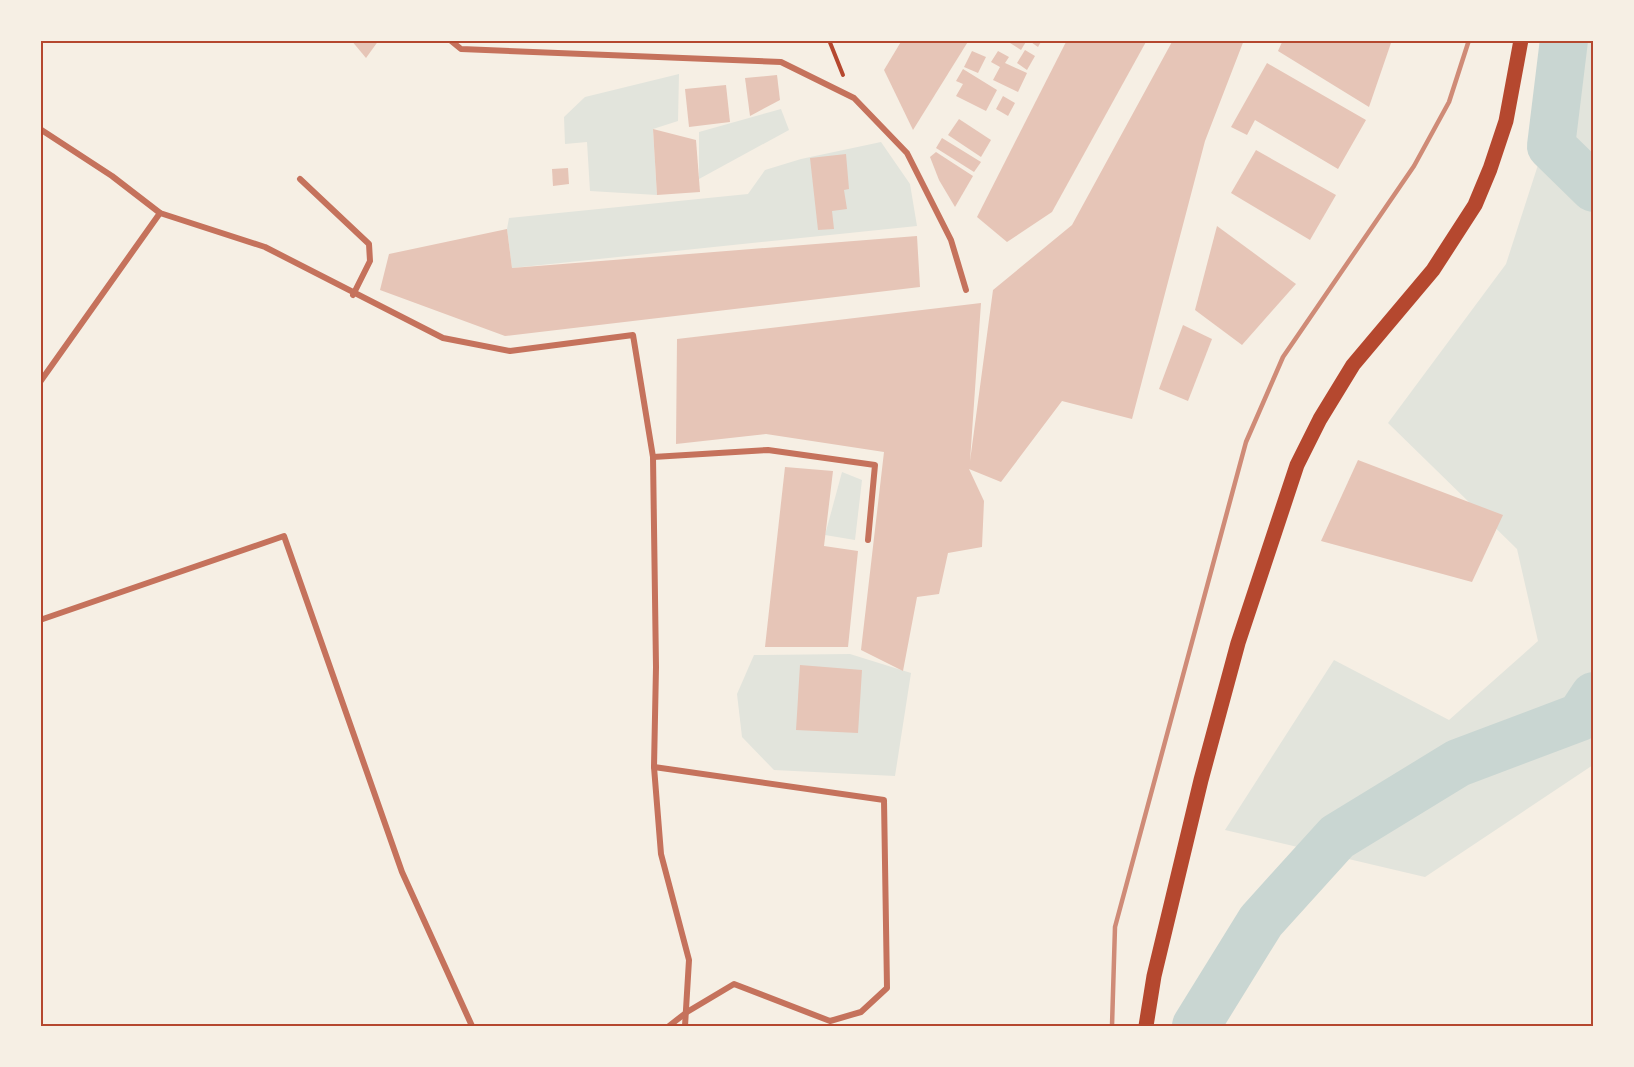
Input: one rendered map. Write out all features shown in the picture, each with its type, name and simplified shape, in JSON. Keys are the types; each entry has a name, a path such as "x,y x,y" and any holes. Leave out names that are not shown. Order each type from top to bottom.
{"main road":[{"path":"1146,1026 1156,965 1201,780 1238,643 1297,465 1320,419 1353,365 1433,270 1474,205 1490,169 1506,121 1521,40"}],"street":[{"path":"450,40 461,49 781,62 854,98 907,153 951,240 966,291"},
{"path":"40,129 112,176 160,213 265,247 353,295 443,338 510,351 633,335 653,457 656,667 654,767 661,854 689,960 685,1026"},
{"path":"300,179 369,244 370,261 353,295"},
{"path":"40,382 160,213"},
{"path":"653,457 768,450 875,465 867,540"},
{"path":"40,620 285,536 402,872 472,1026"},
{"path":"654,767 884,800 887,988 861,1012 830,1021 734,984 687,1012 669,1026"}],"path":[{"path":"829,40 854,98"}],"shaded area":[{"path":"1578,41 1593,41 1593,765 1425,877 1225,830 1334,660 1449,720 1538,641 1517,549 1388,423 1506,264"},
{"path":"679,74 678,121 653,129 657,195 590,191 587,142 565,144 564,117 585,97"},
{"path":"781,109 789,130 699,179 699,132"},
{"path":"881,142 910,184 917,226 512,268 507,229 509,218 748,194 765,170 801,159"},
{"path":"842,472 862,480 855,540 825,535"},
{"path":"850,654 911,673 895,776 774,770 742,737 737,694 754,655"}],"building":[{"path":"351,40 379,40 366,58"},
{"path":"902,40 969,40 913,130 884,70"},
{"path":"1011,40 1027,40 1021,50 1010,43"},
{"path":"1028,40 1042,40 1038,47"},
{"path":"1067,40 1147,40 1052,212 1007,242 977,217"},
{"path":"1173,40 1244,40 1205,141 1132,419 1062,401 1001,482 969,469 984,501 982,547 948,553 939,594 917,597 903,671 861,650 884,452 766,434 676,444 677,339 981,303 970,461 993,290 1072,225"},
{"path":"1283,40 1392,40 1369,107 1278,51"},
{"path":"1025,50 1035,56 1027,70 1017,63"},
{"path":"972,51 986,57 978,73 964,67"},
{"path":"998,51 1009,57 1005,63 1027,73 1018,92 993,80 1000,67 991,62"},
{"path":"1267,63 1366,120 1338,169 1255,120 1247,135 1231,127"},
{"path":"963,69 997,90 986,111 956,96 963,84 956,81"},
{"path":"777,75 780,100 750,116 745,78"},
{"path":"726,85 730,122 689,127 685,89"},
{"path":"1003,96 1015,103 1008,116 996,109"},
{"path":"959,119 991,140 981,157 948,135"},
{"path":"653,129 696,140 700,192 657,195"},
{"path":"942,138 981,162 974,172 936,148"},
{"path":"1256,150 1336,195 1310,240 1231,193"},
{"path":"936,152 973,176 955,207 939,180 930,157"},
{"path":"846,154 849,189 844,190 847,209 832,211 834,229 818,230 810,158"},
{"path":"568,168 569,184 553,186 552,169"},
{"path":"1217,226 1296,284 1242,345 1195,310"},
{"path":"507,229 512,268 917,236 920,287 505,336 380,290 389,254"},
{"path":"1183,325 1212,339 1188,401 1159,389"},
{"path":"1358,460 1503,515 1472,582 1321,541"},
{"path":"785,467 833,471 824,546 858,551 848,647 765,647"},
{"path":"800,665 862,670 858,733 796,730"}],"waterway":[{"path":"1564,40 1551,146 1594,188"},
{"path":"1196,1026 1261,921 1337,837 1458,763 1580,717 1594,696"}],"railway":[{"path":"1112,1026 1115,927 1246,442 1283,357 1414,166 1449,102 1469,40"}]}
